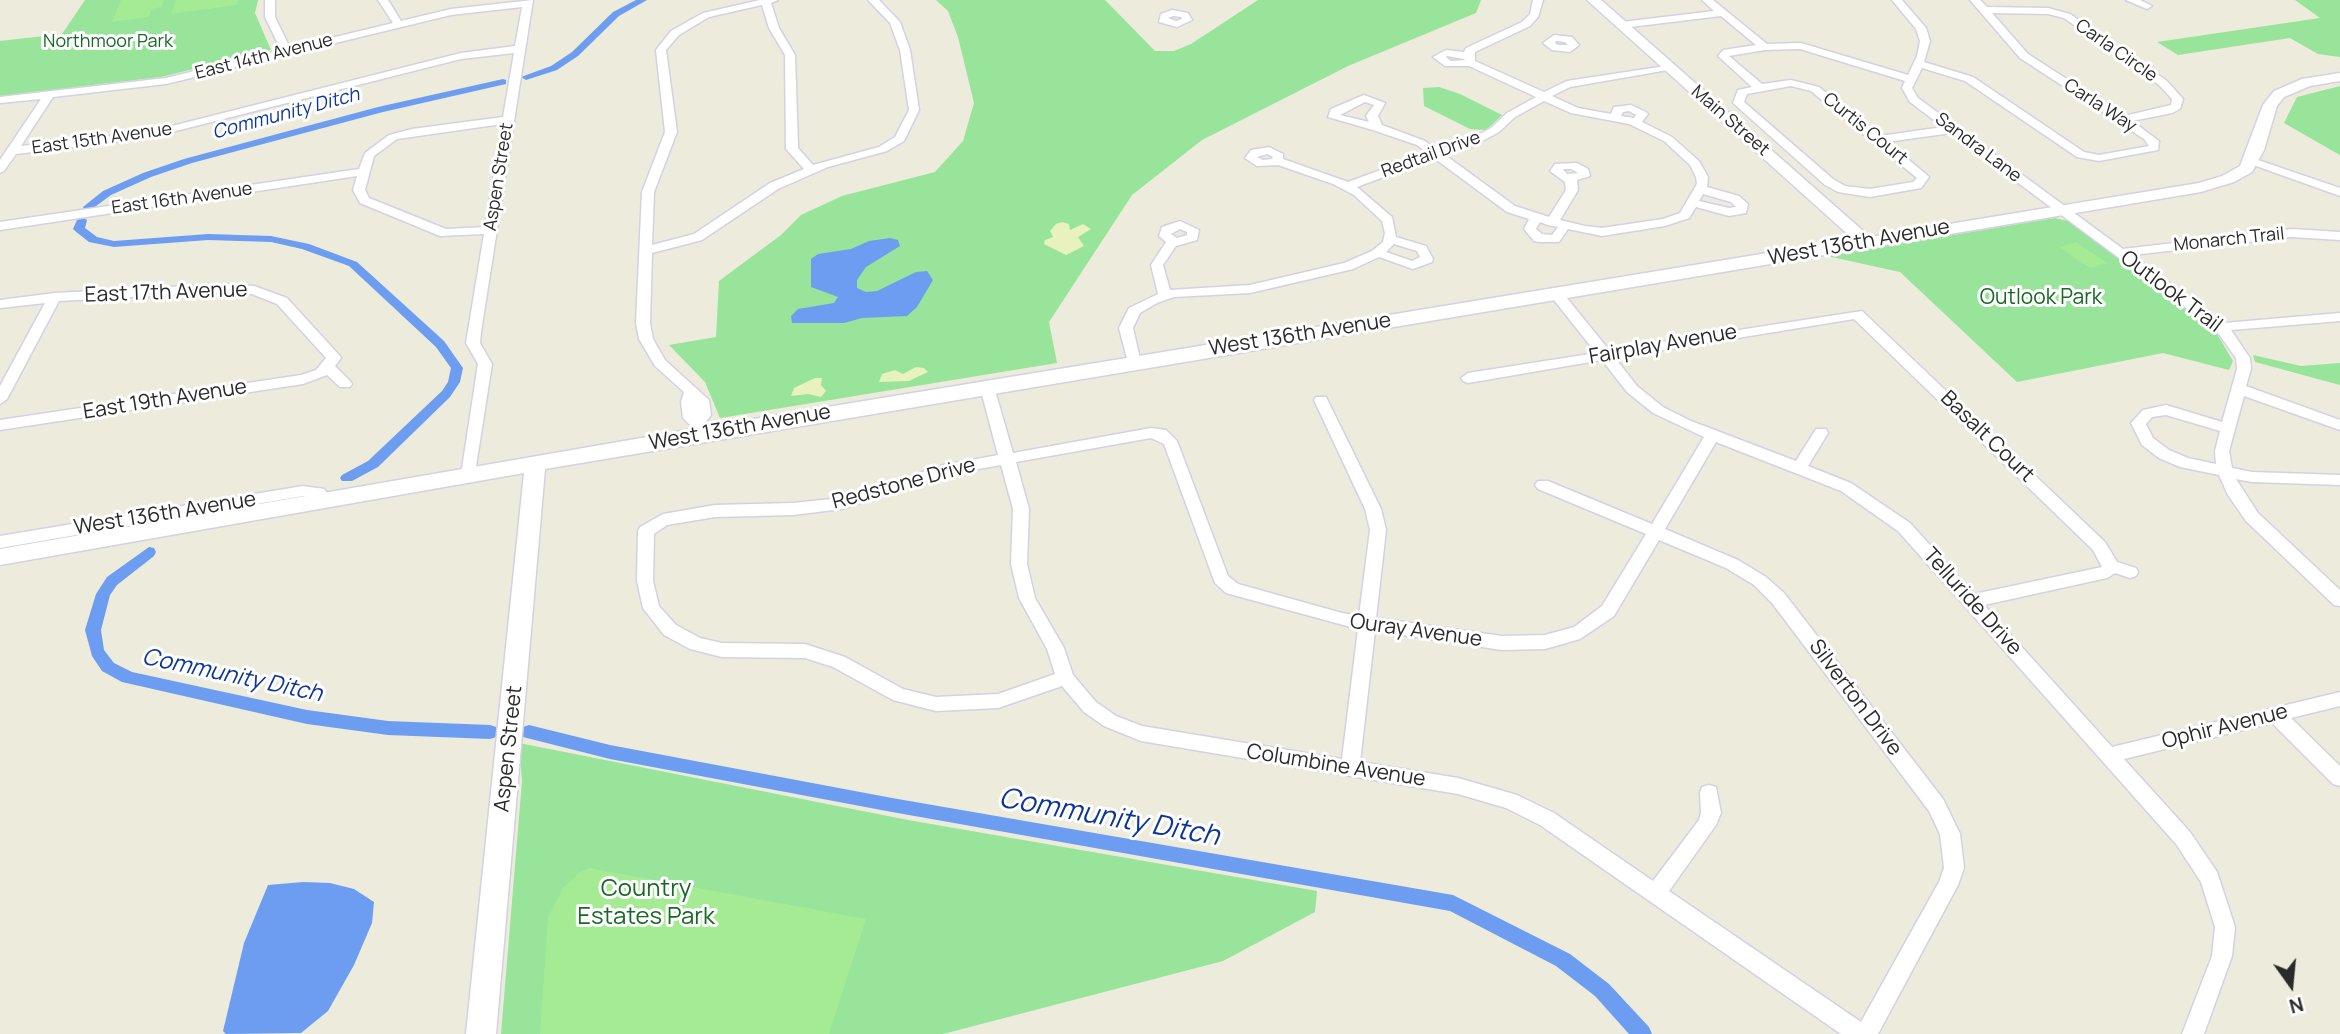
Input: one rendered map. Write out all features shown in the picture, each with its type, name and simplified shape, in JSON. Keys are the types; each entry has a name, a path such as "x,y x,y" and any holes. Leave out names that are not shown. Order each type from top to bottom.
{"main road":[{"name":"Main Street","path":"1593,0 1866,242"},
{"path":"2252,161 2270,105 2279,94 2307,82 2340,77"},
{"name":"West 136th Avenue","path":"0,557 535,464 698,429 987,387 1557,295 2215,184 2239,174 2252,161"},
{"name":"Aspen Street","path":"481,1034 535,464"}],"street":[{"path":"270,0 269,13 287,52"},
{"path":"383,0 399,24"},
{"path":"698,429 690,418 688,402 691,393 656,364 643,323 650,184 671,132 661,50 675,33 706,15 768,0 774,28 790,55 792,149 811,170"},
{"path":"646,251 698,237 760,193 811,170 891,145 904,134 913,114 901,36 892,18 873,0"},
{"path":"1377,127 1411,138 1511,208 1559,224 1602,232 1665,222 1685,215 1700,189 1702,177 1695,163 1668,139 1636,123 1587,116 1541,97 1470,60 1475,47 1516,29 1535,15 1538,0"},
{"path":"1706,0 1765,47"},
{"path":"1760,88 1723,56 1727,52 1765,47 1812,48 1910,79 1925,49 1923,34 1897,0"},
{"name":"Carla Way","path":"1919,64 1969,79 2071,150 2087,157 2099,158 2154,148 2152,141 2024,56 1975,0"},
{"path":"2131,0 2147,6"},
{"name":"East 14th Avenue","path":"0,100 166,81 451,12 527,2"},
{"name":"Aspen Street","path":"468,475 485,364 475,348 474,332 527,2"},
{"name":"Carla Circle","path":"1983,10 2048,11 2067,16 2163,83 2178,99 2176,107 2168,111 2121,120"},
{"path":"1622,25 1722,12"},
{"path":"1516,29 1539,38"},
{"name":"East 15th Avenue","path":"12,151 148,135 461,56 520,49"},
{"name":"Redtail Drive","path":"1348,186 1486,136 1511,115 1575,81 1668,67"},
{"name":"Sandra Lane","path":"1910,79 1907,88 1909,95 2060,209"},
{"name":"Curtis Court","path":"1791,83 1809,86 1920,173 1921,183 1870,193 1834,186 1738,103 1742,92 1760,88 1791,83"},
{"path":"0,169 49,94"},
{"path":"491,230 448,234 364,200 359,190 363,172 374,149 402,134 508,120"},
{"path":"1879,140 1953,129"},
{"path":"1134,363 1126,328 1129,318 1142,305 1165,295 1261,286 1348,266 1378,253 1390,239 1390,227 1384,215 1348,186 1277,161"},
{"path":"2252,161 2340,192"},
{"name":"East 16th Avenue","path":"0,226 363,172"},
{"path":"1536,217 1530,229 1538,238 1555,239 1572,190 1571,179"},
{"path":"1693,203 1729,212 1738,212 1743,207 1735,199 1700,189"},
{"name":"Outlook Trail","path":"2060,209 2221,327 2243,358 2240,389 2226,428 2222,452 2225,472"},
{"name":"Monarch Trail","path":"2118,253 2292,233 2340,236"},
{"path":"1378,253 1413,265 1427,259 1422,250 1390,239"},
{"path":"1165,295 1157,265 1172,241"},
{"name":"East 17th Avenue","path":"0,304 55,297 226,288 264,292 282,300 334,354 328,368"},
{"name":"Telluride Drive","path":"1557,295 1644,400 1669,416 1713,435 1846,487 1886,512 1910,533 2110,755 2198,859 2217,895 2225,927 2222,957 2193,1034"},
{"path":"0,399 55,297"},
{"name":"Fairplay Avenue","path":"1468,378 1858,310"},
{"name":"Basalt Court","path":"1858,310 2099,546 2111,566"},
{"path":"2221,327 2340,317"},
{"path":"328,368 345,384"},
{"name":"East 19th Avenue","path":"0,425 303,379 328,368"},
{"name":"Columbine Avenue","path":"987,387 1021,509 1019,564 1027,598 1055,648 1065,678 1090,708 1110,721 1141,733 1458,786 1510,801 1547,819 1657,892 1860,1034"},
{"path":"2240,389 2340,425"},
{"path":"1321,400 1376,517 1350,768"},
{"path":"2226,428 2166,410 2148,412 2138,423 2143,437 2164,454 2185,463 2277,479 2333,477"},
{"name":"Ouray Avenue","path":"1118,439 1151,433 1161,434 1170,441 1221,579 1232,589 1314,614 1367,624 1502,643 1535,643 1563,638 1591,626 1608,611 1713,435"},
{"path":"1800,467 1821,433"},
{"name":"Redstone Drive","path":"1065,678 998,701 936,704 899,695 839,662 805,651 722,650 696,644 670,630 651,608 645,581 645,535 649,528 663,520 715,511 793,509 842,503 878,493 927,474 1118,439"},
{"path":"2225,472 2252,517 2332,582 2340,600"},
{"name":"Silverton Drive","path":"1543,485 1745,571 1778,598 1936,805 1946,823 1954,854 1948,885 1866,1034"},
{"name":"West 136th Avenue","path":"0,542 303,491 319,492 316,503"},
{"path":"1971,601 2107,572 2111,566 2130,572"},
{"name":"Ophir Avenue","path":"2110,755 2340,698"},
{"path":"2274,715 2340,778"},
{"path":"1657,892 1706,825 1711,813 1709,793"}],"green space":[{"name":"Northmoor Park","path":"85,0 258,0 255,13 271,50 161,77 0,96 0,41 62,34"},
{"path":"121,0 164,0 161,7 152,9 148,17 112,22"},
{"path":"176,0 238,0 237,5 171,14"},
{"path":"936,0 1105,0 1155,51 1174,51 1191,44 1258,0 1481,0 1476,13 1348,66 1202,140 1132,195 1049,322 1057,363 720,418 705,382 669,345 716,337 719,281 781,235 801,215 842,196 935,172 963,141 974,103 958,37 948,11"},
{"path":"2295,0 2340,0 2340,57 2318,54 2290,38 2178,55 2157,42 2320,18"},
{"path":"2340,86 2340,155 2284,123 2297,97"},
{"path":"1439,87 1460,94 1502,115 1486,130 1470,129 1424,106 1423,88"},
{"name":"Outlook Park","path":"2055,218 2068,221 2214,329 2233,361 2229,370 2163,353 2017,382 1900,272 1827,256"},
{"path":"2076,242 2108,263 2090,268 2059,247"},
{"path":"2253,355 2301,366 2340,363 2340,385 2255,362"},
{"name":"Country Estates Park","path":"519,743 908,820 1317,891 1315,912 1223,961 943,1034 501,1034 522,781"},
{"path":"589,868 866,919 829,1034 540,1034 548,917 563,888 580,872"}],"sand":[{"path":"1062,222 1069,224 1070,230 1083,224 1091,229 1078,237 1084,246 1066,255 1044,244 1045,240 1053,237 1050,231"},
{"path":"916,367 924,368 928,372 909,381 879,382 882,374 895,370 903,374"},
{"path":"815,378 822,378 821,385 826,391 821,397 808,394 791,396 794,388"}],"water":[{"path":"890,238 898,240 900,246 866,267 857,280 857,288 866,292 877,291 916,272 927,271 933,280 917,307 907,316 862,318 844,323 792,323 791,316 798,309 834,303 838,297 811,287 811,259 818,254 851,249 869,241"},
{"path":"330,883 354,889 374,902 372,923 354,965 328,1011 301,1033 226,1034 223,1031 244,943 268,885"}],"waterway":[{"name":"Community Ditch","path":"526,77 554,68 575,54 616,14 643,0"},
{"name":"Community Ditch","path":"88,207 107,193 188,161 381,109 503,82"},
{"name":"Community Ditch","path":"82,220 79,229 93,240 114,244 208,237 271,239 305,246 353,264 440,344 457,368 454,382 446,394 373,464 347,478"},
{"name":"Community Ditch","path":"149,552 112,581 103,594 93,630 97,652 108,667 128,678 307,717 388,728 490,732"},
{"name":"Community Ditch","path":"529,732 610,752 892,805 1453,903 1563,960 1602,990 1642,1034"}]}
